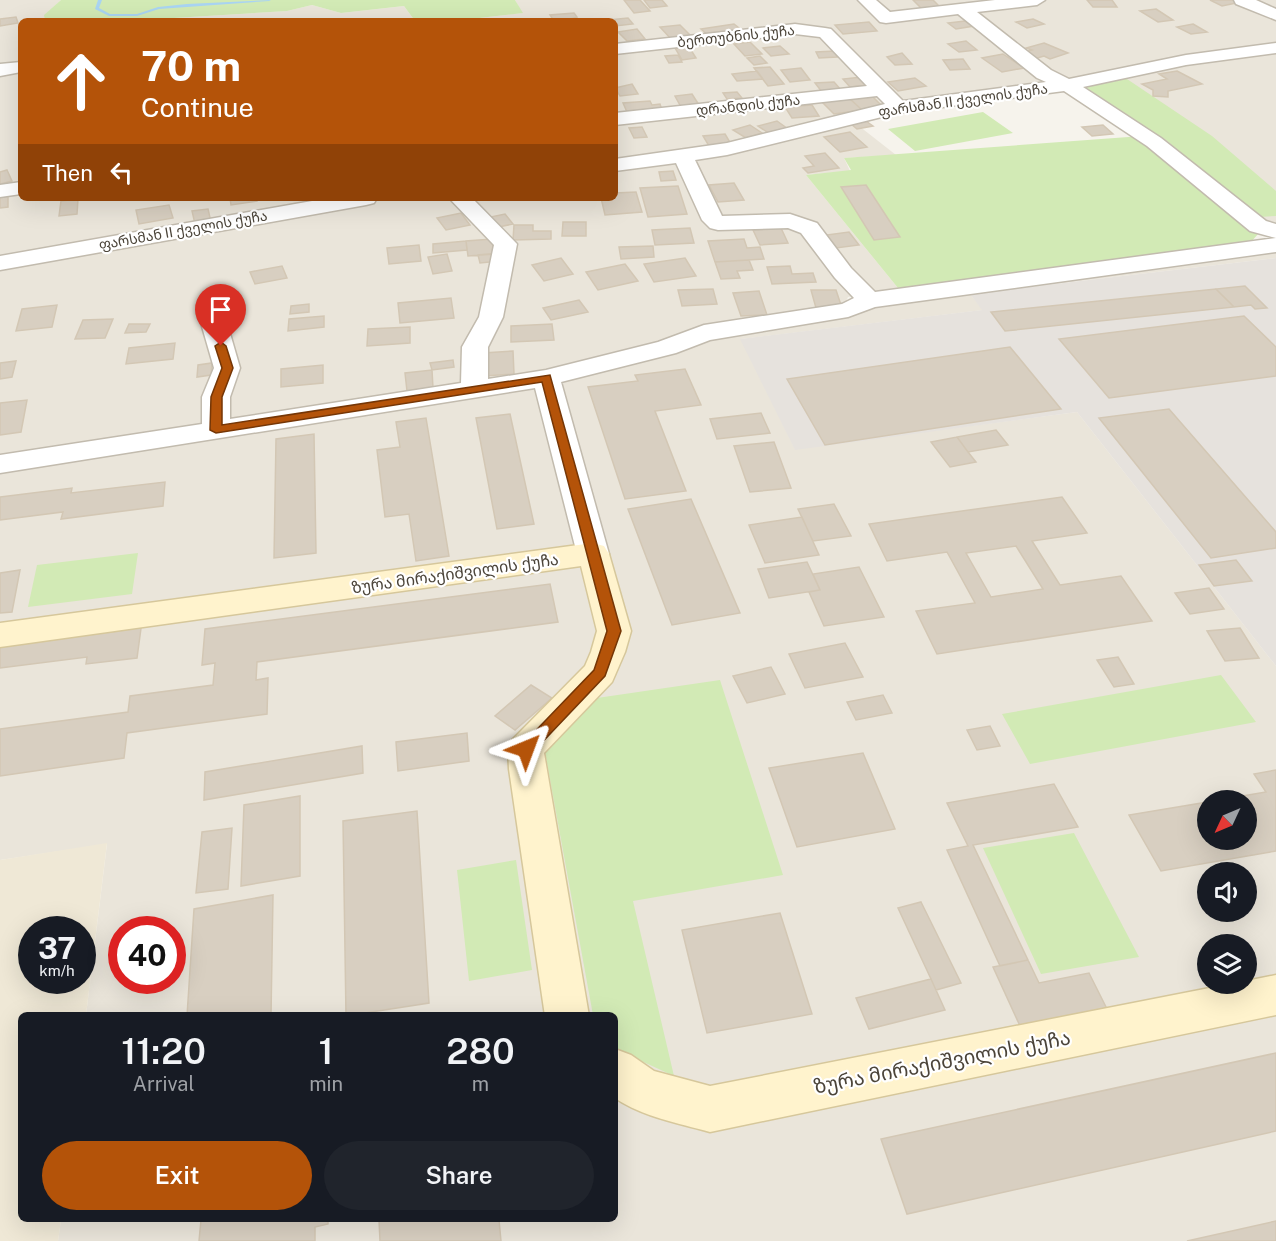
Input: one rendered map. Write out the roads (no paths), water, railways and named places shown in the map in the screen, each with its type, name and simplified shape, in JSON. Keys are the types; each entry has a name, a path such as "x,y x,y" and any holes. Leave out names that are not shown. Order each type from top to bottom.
{"street":[{"path":"866,0 886,18 1037,0"},
{"path":"1242,0 1276,15"},
{"path":"962,9 1044,74 1067,85 1154,142 1258,226 1276,231"},
{"name":"ბერთუბნის ქუჩა","path":"618,49 795,29 812,30 825,33 898,107"},
{"name":"ფარსმან II ქველის ქუჩა","path":"618,165 727,149 898,107 1067,85 1186,60 1276,48"},
{"path":"0,70 18,67"},
{"name":"დრანდის ქუჩა","path":"618,119 880,90"},
{"path":"683,156 713,220 718,223 790,221 800,223 809,228 843,273 869,300"},
{"path":"0,190 18,188"},
{"name":"ფარსმან II ქველის ქუჩა","path":"0,263 349,201"},
{"path":"463,201 506,244 491,317 475,347 474,389"},
{"path":"0,464 546,378 667,348 704,333 848,310 869,300 1276,245"},
{"path":"214,323 227,368 216,397 216,430"},
{"path":"546,378 614,631 600,673 526,749 527,769 566,1012"},
{"name":"ზურა მირაქიშვილის ქუჩა","path":"0,635 593,554"},
{"name":"ზურა მირაქიშვილის ქუჩა","path":"618,1073 645,1091 710,1109 1276,995"}],"waterway":[{"path":"100,0 97,9 109,15 137,15 158,8 187,5 269,0"}]}
